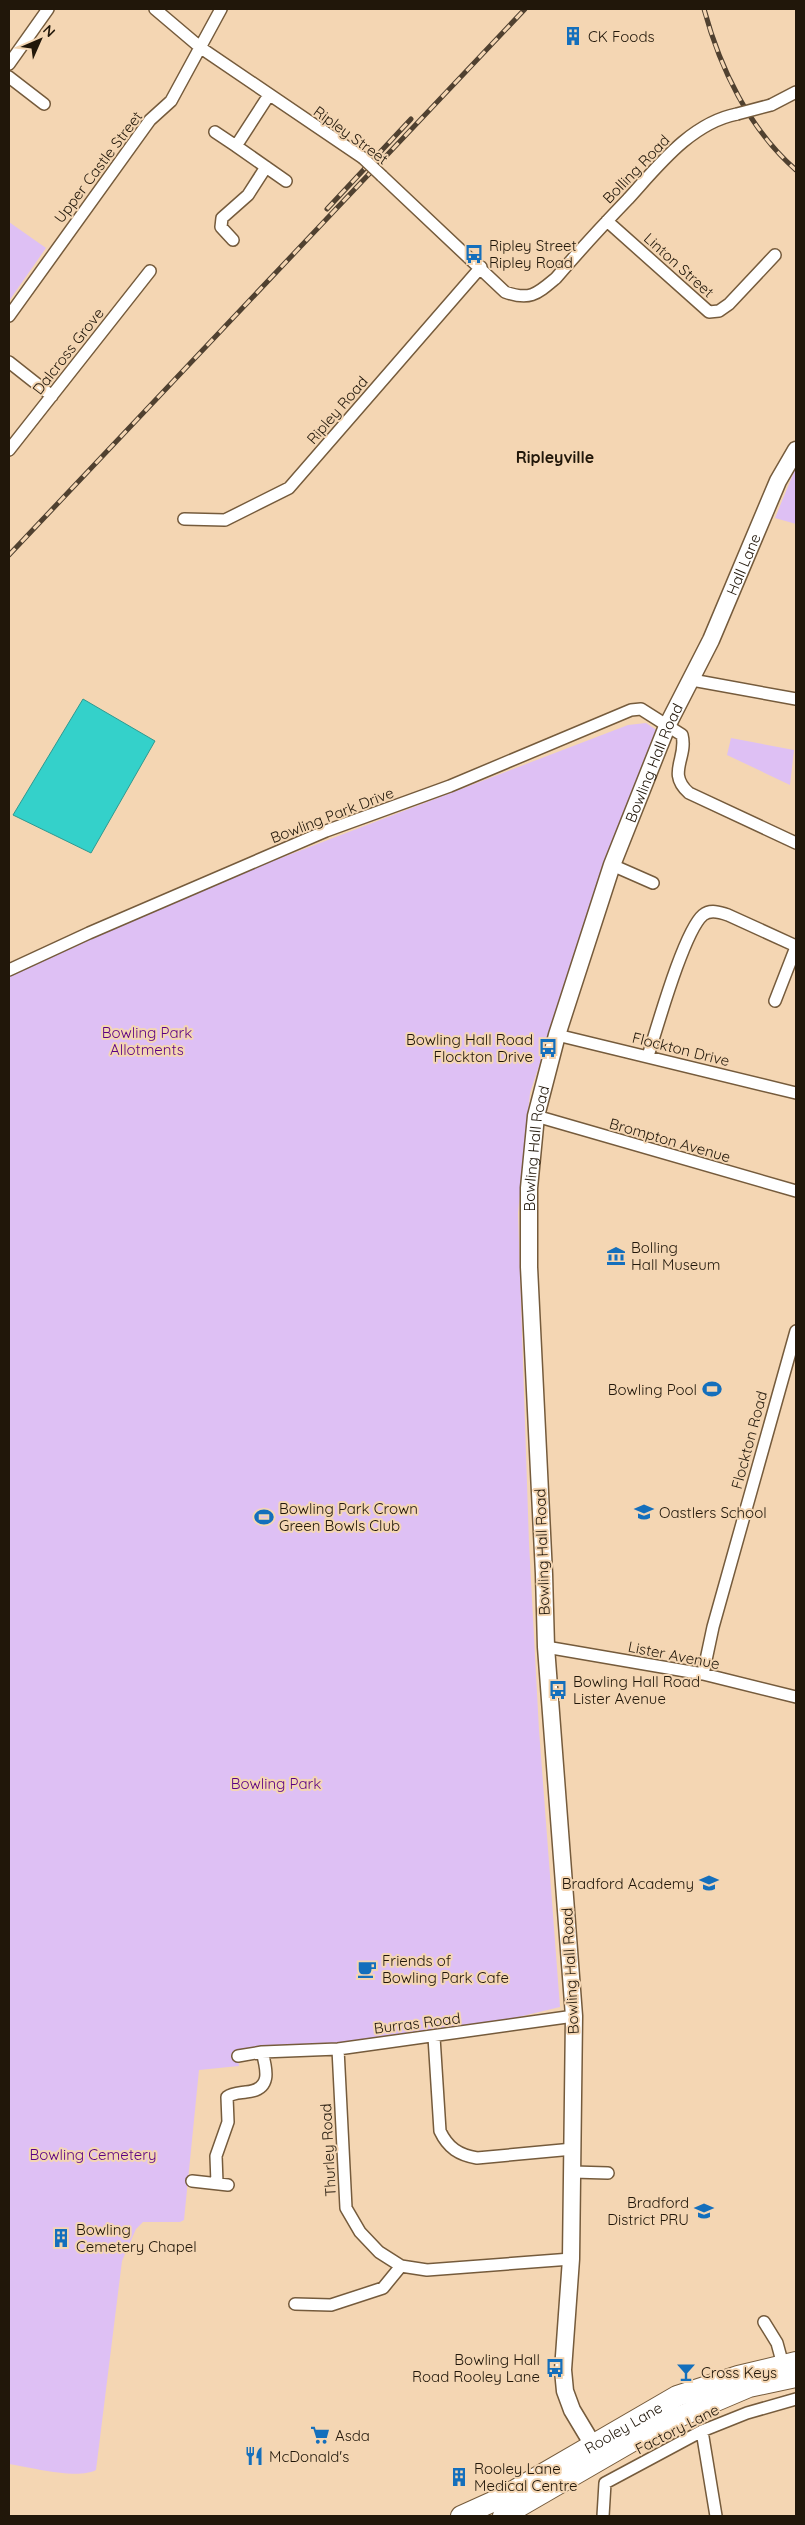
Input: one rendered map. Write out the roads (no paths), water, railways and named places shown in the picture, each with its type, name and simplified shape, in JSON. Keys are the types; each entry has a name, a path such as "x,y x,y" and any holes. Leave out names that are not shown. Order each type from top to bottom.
{"highway":[{"name":"Rooley Lane","path":"461,2516 501,2498 677,2396 738,2376 792,2368"},
{"name":"Rooley Lane","path":"507,2516 662,2424 792,2368"}],"street":[{"path":"9,64 48,9"},
{"name":"Ripley Street","path":"155,9 201,48 363,158 506,292 520,297"},
{"name":"Upper Castle Street","path":"9,316 150,120 171,101 221,9"},
{"path":"9,77 44,104"},
{"name":"Bolling Road","path":"520,297 539,292 676,147 699,130 726,116 771,105 796,92"},
{"path":"236,146 269,95"},
{"path":"215,132 286,181"},
{"path":"233,240 221,227 222,218 248,195 266,167"},
{"name":"Linton Street","path":"607,220 708,312 720,311 729,304 775,256"},
{"name":"Ripley Road","path":"184,519 225,520 289,488 481,267"},
{"name":"Dalcross Grove","path":"9,450 150,271"},
{"path":"9,362 52,396"},
{"name":"Hall Lane","path":"692,680 778,480 796,450"},
{"path":"692,680 796,699"},
{"name":"Bowling Hall Road","path":"593,2444 572,2410 565,2391 563,2370 573,2172 574,2016 546,1646 529,1267 529,1188 536,1116 557,1036 612,865 668,724 692,680"},
{"name":"Bowling Park Drive","path":"9,970 326,830 450,786 631,710 641,709 682,734 684,744 678,766 678,778 681,786 689,793 796,843"},
{"path":"612,865 653,883"},
{"path":"648,1056 684,948 696,924 704,914 717,911 796,947 775,1001"},
{"name":"Flockton Drive","path":"557,1036 648,1056 796,1093"},
{"name":"Brompton Avenue","path":"536,1116 796,1191"},
{"name":"Flockton Road","path":"703,1674 716,1618 796,1332"},
{"name":"Lister Avenue","path":"546,1646 703,1674 796,1697"},
{"name":"Burras Road","path":"238,2056 262,2052 338,2049 574,2016"},
{"path":"434,2037 440,2131 445,2142 454,2150 464,2156 477,2158 573,2149"},
{"name":"Thurley Road","path":"338,2049 346,2208 360,2232 369,2242 389,2260 401,2266 427,2270 570,2259"},
{"path":"192,2181 222,2184 216,2156 228,2122 226,2097 232,2094 252,2092 263,2084 267,2072 262,2052"},
{"path":"573,2172 608,2173"},
{"path":"292,2304 331,2305 384,2288 401,2266"},
{"path":"764,2322 792,2368"},
{"name":"Factory Lane","path":"603,2516 605,2483 702,2431 747,2413 796,2399"},
{"path":"702,2431 716,2516"}],"water":[{"path":"83,699 155,741 91,853 13,815"}],"railway":[{"path":"9,555 525,9"},
{"path":"704,9 719,53 738,96 764,136 796,170"},
{"path":"327,209 411,119"}],"place":[{"name":"CK Foods","path":"573,36"},
{"name":"Ripley Street Ripley Road","path":"474,254"},
{"name":"Bowling Hall Road Flockton Drive","path":"548,1048"},
{"name":"Bolling Hall Museum","path":"616,1256"},
{"name":"Bowling Pool","path":"712,1389"},
{"name":"Oastlers School","path":"644,1512"},
{"name":"Bowling Park Crown Green Bowls Club","path":"264,1517"},
{"name":"Bowling Hall Road Lister Avenue","path":"558,1690"},
{"name":"Bradford Academy","path":"709,1883"},
{"name":"Friends of Bowling Park Cafe","path":"367,1969"},
{"name":"Bradford District PRU","path":"704,2211"},
{"name":"Bowling Cemetery Chapel","path":"61,2238"},
{"name":"Bowling Hall Road Rooley Lane","path":"555,2368"},
{"name":"Cross Keys","path":"686,2372"},
{"name":"Asda","path":"320,2435"},
{"name":"McDonald's","path":"254,2456"},
{"name":"Rooley Lane Medical Centre","path":"459,2477"}],"district":[{"name":"Ripleyville","path":"555,457"}],"park label":[{"name":"Bowling Park Allotments","path":"147,1040"},
{"name":"Bowling Park","path":"276,1783"},
{"name":"Bowling Cemetery","path":"93,2154"}]}
